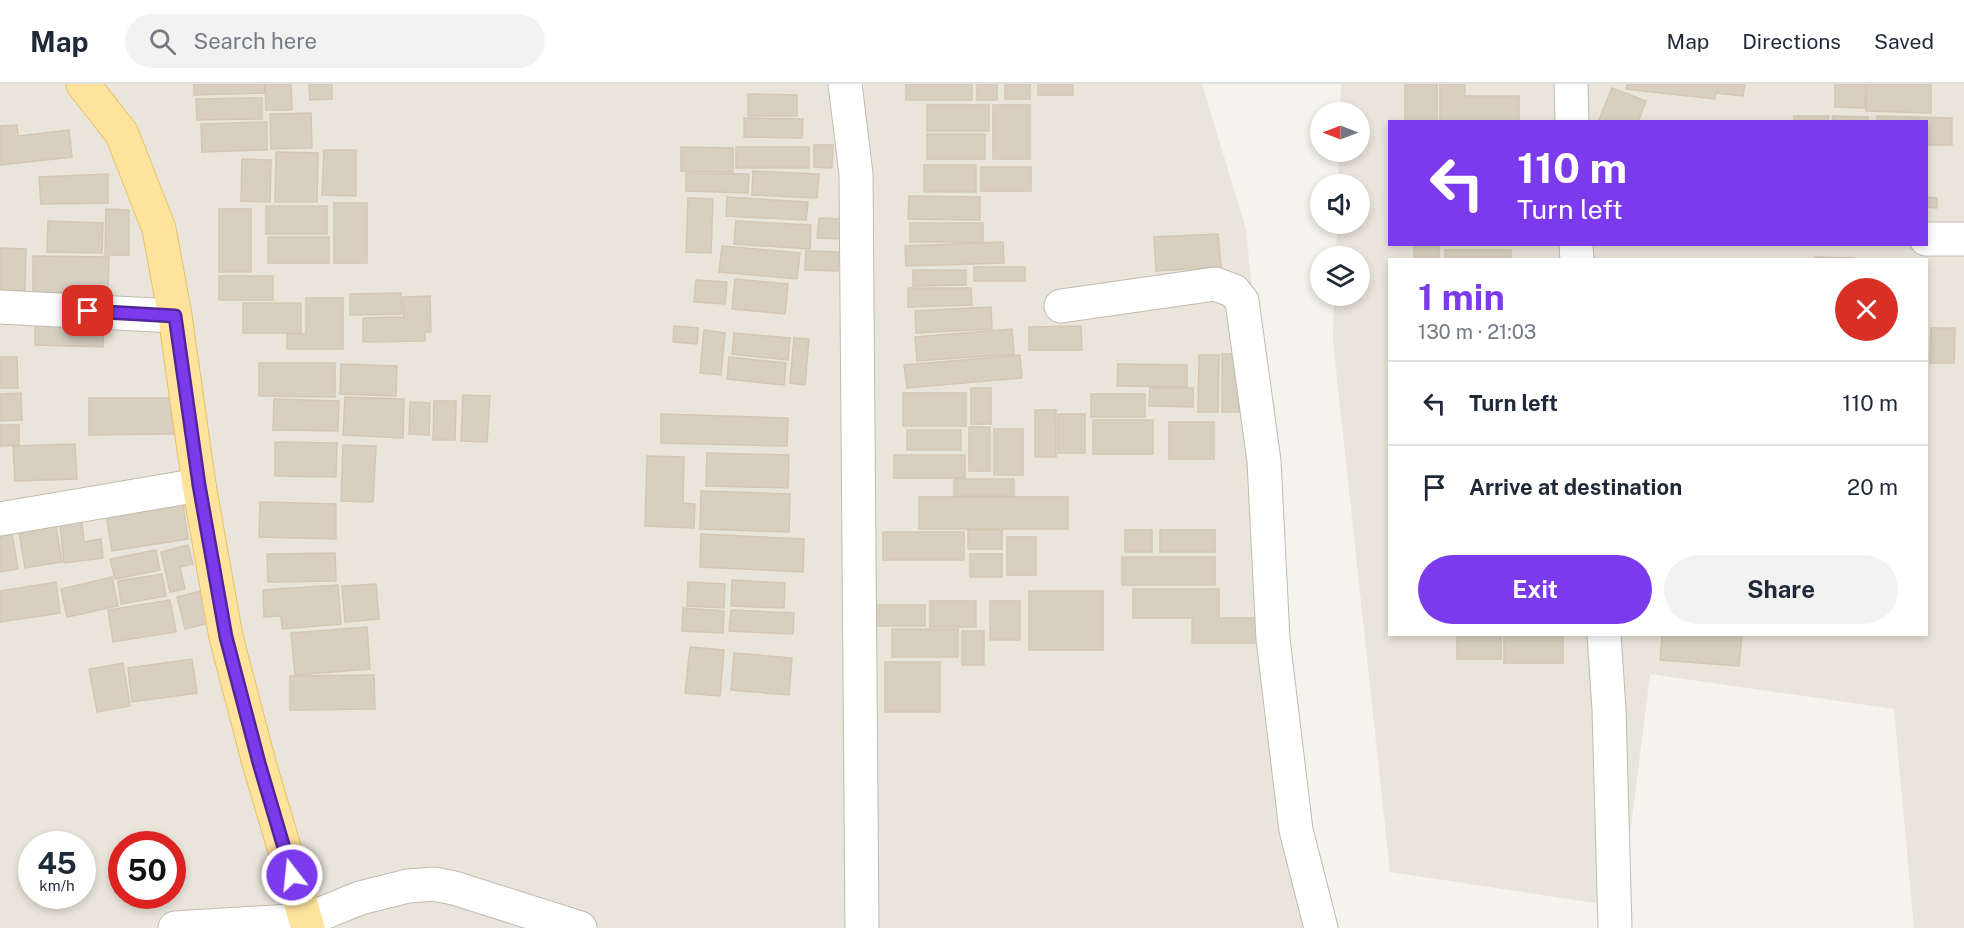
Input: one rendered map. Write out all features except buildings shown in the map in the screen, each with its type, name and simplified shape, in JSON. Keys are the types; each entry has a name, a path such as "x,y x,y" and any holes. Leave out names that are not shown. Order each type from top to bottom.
{"main road":[{"path":"83,84 122,134 159,229 175,316 199,485 226,637 259,763 307,924"}],"street":[{"path":"845,84 856,174 862,928"},
{"path":"1571,84 1572,120"},
{"path":"1928,239 1964,239"},
{"path":"1061,306 1215,284 1234,291 1242,301 1264,461 1273,639 1296,830 1321,928"},
{"path":"0,307 175,316"},
{"path":"0,519 199,485"},
{"path":"1604,636 1609,709 1615,928"},
{"path":"175,928 307,924 360,898 408,886 434,884 454,888 580,928"}],"shaded area":[{"path":"0,84 1202,84 1246,229 1265,422 1306,928 0,928"},
{"path":"1341,84 1964,84 1964,928 1914,928 1894,709 1650,674 1621,907 1390,872 1333,341 1334,306 1370,306 1370,246 1336,246 1337,234 1370,234 1370,174 1338,174 1339,162 1370,162 1370,102 1340,102"}],"route":[{"path":"88,311 175,316 199,485 226,637 259,763 292,875"}]}
